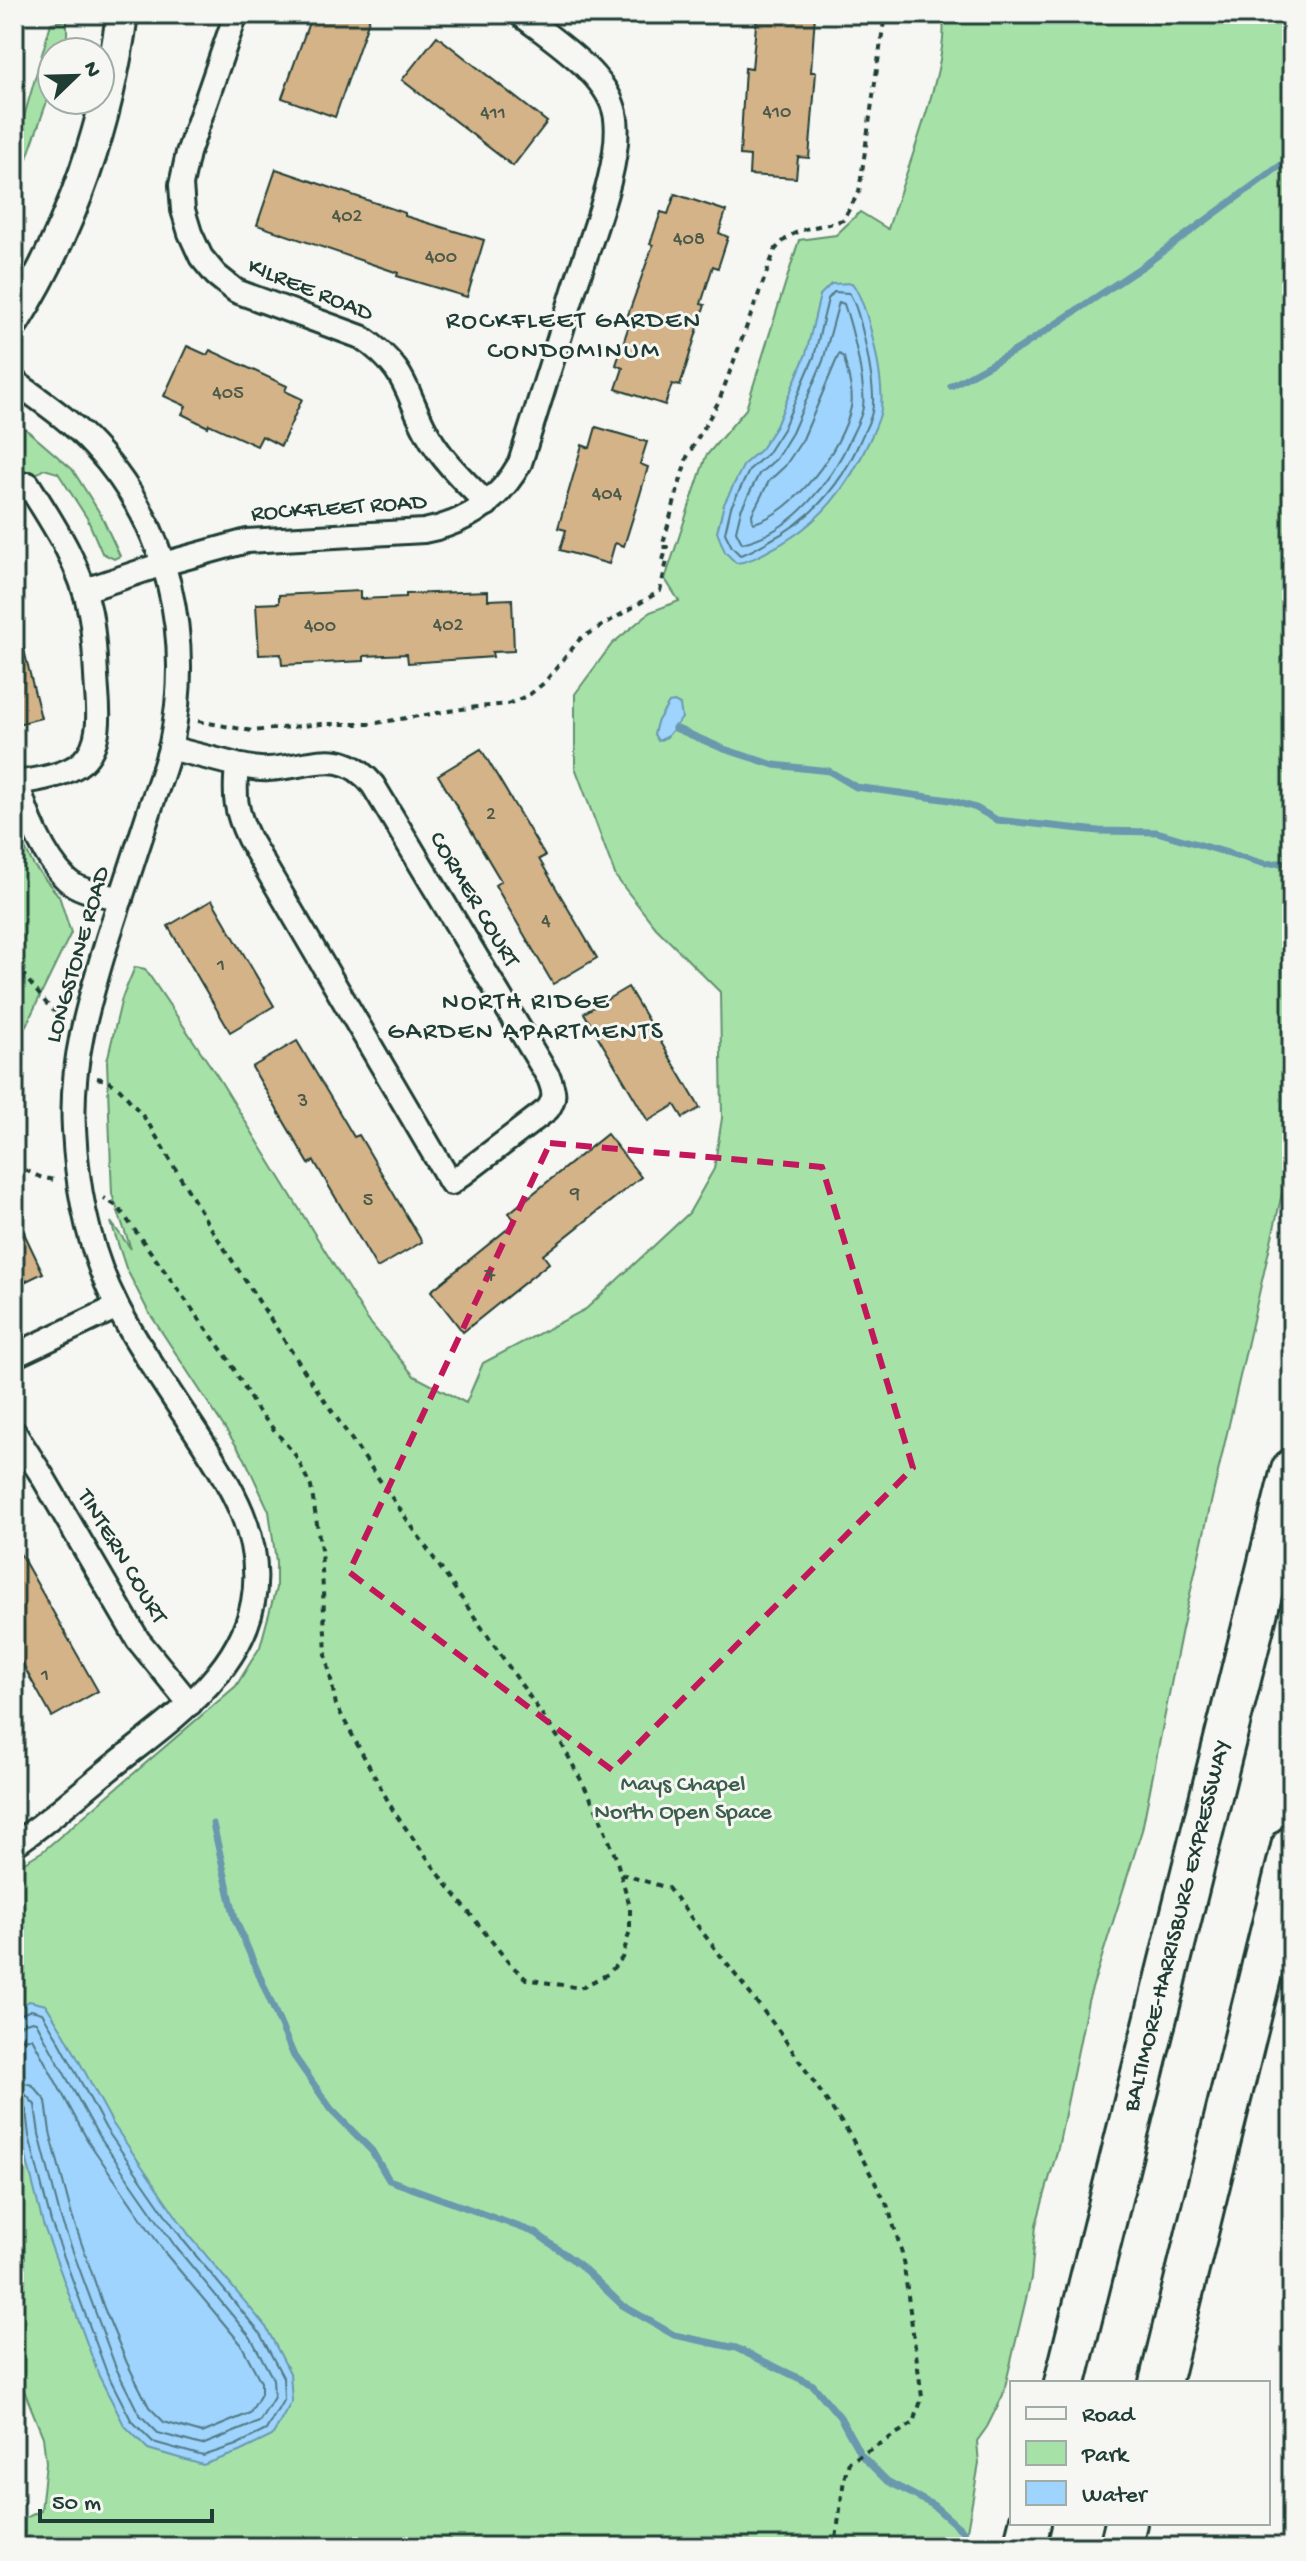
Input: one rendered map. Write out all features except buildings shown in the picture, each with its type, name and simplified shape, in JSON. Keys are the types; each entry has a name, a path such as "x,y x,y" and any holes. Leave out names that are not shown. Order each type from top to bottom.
{"highway":[{"name":"BALTIMORE-HARRISBURG EXPRESSWAY","path":"1065,2381 1292,1470"},
{"path":"1160,2381 1292,1847"},
{"path":"1024,2547 1030,2525"},
{"path":"1120,2547 1126,2525"}],"main road":[{"path":"14,321 65,224 93,152 110,91 122,14"}],"street":[{"name":"KILREE ROAD","path":"236,14 188,153 181,185 183,210 201,257 216,275 236,291 361,337 379,349 394,364 409,388 433,442 446,461 487,504"},
{"name":"ROCKFLEET ROAD","path":"85,590 247,541 424,531 445,527 467,518 509,484 520,463 609,179 615,148 614,109 606,92 579,61 520,14"},
{"name":"LONGSTONE ROAD","path":"14,381 58,413 94,445 120,479 142,516 163,564 177,612 179,697 170,748 83,1021 74,1073 73,1125 87,1232 102,1276 138,1345 226,1477 241,1507 252,1543 256,1574 253,1603 243,1636 225,1665 190,1704 14,1845"},
{"path":"28,484 61,535 85,590 93,635 99,715 92,750 81,763 67,771 18,783 31,824 68,881 83,889 121,899"},
{"name":"CORMER COURT","path":"170,748 265,770 329,761 347,763 361,770 373,785 554,1090 554,1100 548,1109 451,1183 249,839 236,808 237,765"},
{"path":"14,1356 117,1307"},
{"name":"TINTERN COURT","path":"14,1432 138,1640 190,1704"}],"path":[{"path":"198,721 252,731 321,724 370,724 508,704 529,695 544,683 580,639 660,591 667,561 663,560 667,547 662,547 687,457 719,401 775,250 787,236 801,229 843,220 859,192 885,14"},
{"path":"14,963 45,1003 62,1014"},
{"path":"78,1181 118,1207 229,1360 255,1407 296,1456 311,1487 314,1502 321,1549 326,1655 336,1705 394,1812 499,1951 526,1979 580,1988 608,1974 622,1958 630,1930 630,1907 597,1810 559,1739 309,1378 207,1222 147,1121 120,1089 107,1080 97,1078"},
{"path":"14,1165 54,1180"},
{"path":"14,1173 20,1168"},
{"path":"621,1874 668,1888 788,2044 850,2135 888,2207 902,2253 922,2397 914,2423 849,2462 835,2547"}],"highlighted area":[{"path":"550,1143 822,1167 913,1468 612,1770 349,1572"}],"green space":[{"name":"Mays Chapel North Open Space","path":"942,14 1292,14 1292,1150 1182,1629 1142,1830 1088,2001 1058,2148 1036,2225 1031,2278 1003,2395 977,2441 979,2464 964,2547 25,2547 25,2518 41,2511 46,2462 43,2437 14,2366 14,1868 43,1851 236,1686 260,1647 276,1588 276,1561 269,1511 245,1459 148,1311 126,1268 111,1222 131,1249 112,1194 107,1061 122,998 135,967 145,969 218,1077 367,1319 414,1376 466,1403 483,1363 586,1309 689,1213 714,1169 722,1118 720,992 656,928 616,877 575,767 575,694 612,644 650,612 679,601 665,579 706,456 746,409 799,240 836,235 860,212 888,229 933,88 940,59"},
{"path":"67,20 67,36 47,36 51,23"},
{"path":"36,75 36,116 42,116 14,195 14,135 19,134"},
{"path":"14,419 72,469 101,515 120,556 114,559 102,553 87,518 58,473 44,469 14,489"},
{"path":"14,815 21,841 34,866 59,896 71,933 14,1050"}],"water":[{"path":"852,283 864,308 878,362 881,409 876,427 853,472 818,516 788,540 750,560 736,563 725,552 717,532 724,504 744,464 761,449 776,426 806,354 820,295 831,284"},
{"path":"669,703 680,705 682,718 667,737 658,741 654,734 657,722"},
{"path":"29,2001 46,2005 113,2124 189,2235 266,2327 290,2373 292,2401 272,2436 203,2465 148,2449 124,2425 99,2376 43,2224 21,2137 14,2076 14,2011"}],"waterway":[{"path":"951,386 1020,348 1146,264 1292,157"},
{"path":"675,728 724,749 774,765 829,771 856,787 950,800 976,808 997,820 1099,831 1157,832 1265,864 1292,862"},
{"path":"213,1824 235,1919 294,2056 331,2109 372,2151 389,2180 536,2233 580,2265 622,2305 674,2335 736,2348 813,2385 840,2417 861,2455 887,2481 933,2505 964,2532 961,2547"}],"district":[{"name":"ROCKFLEET GARDEN CONDOMINUM","path":"574,337"},
{"name":"NORTH RIDGE GARDEN APARTMENTS","path":"526,1018"}]}
